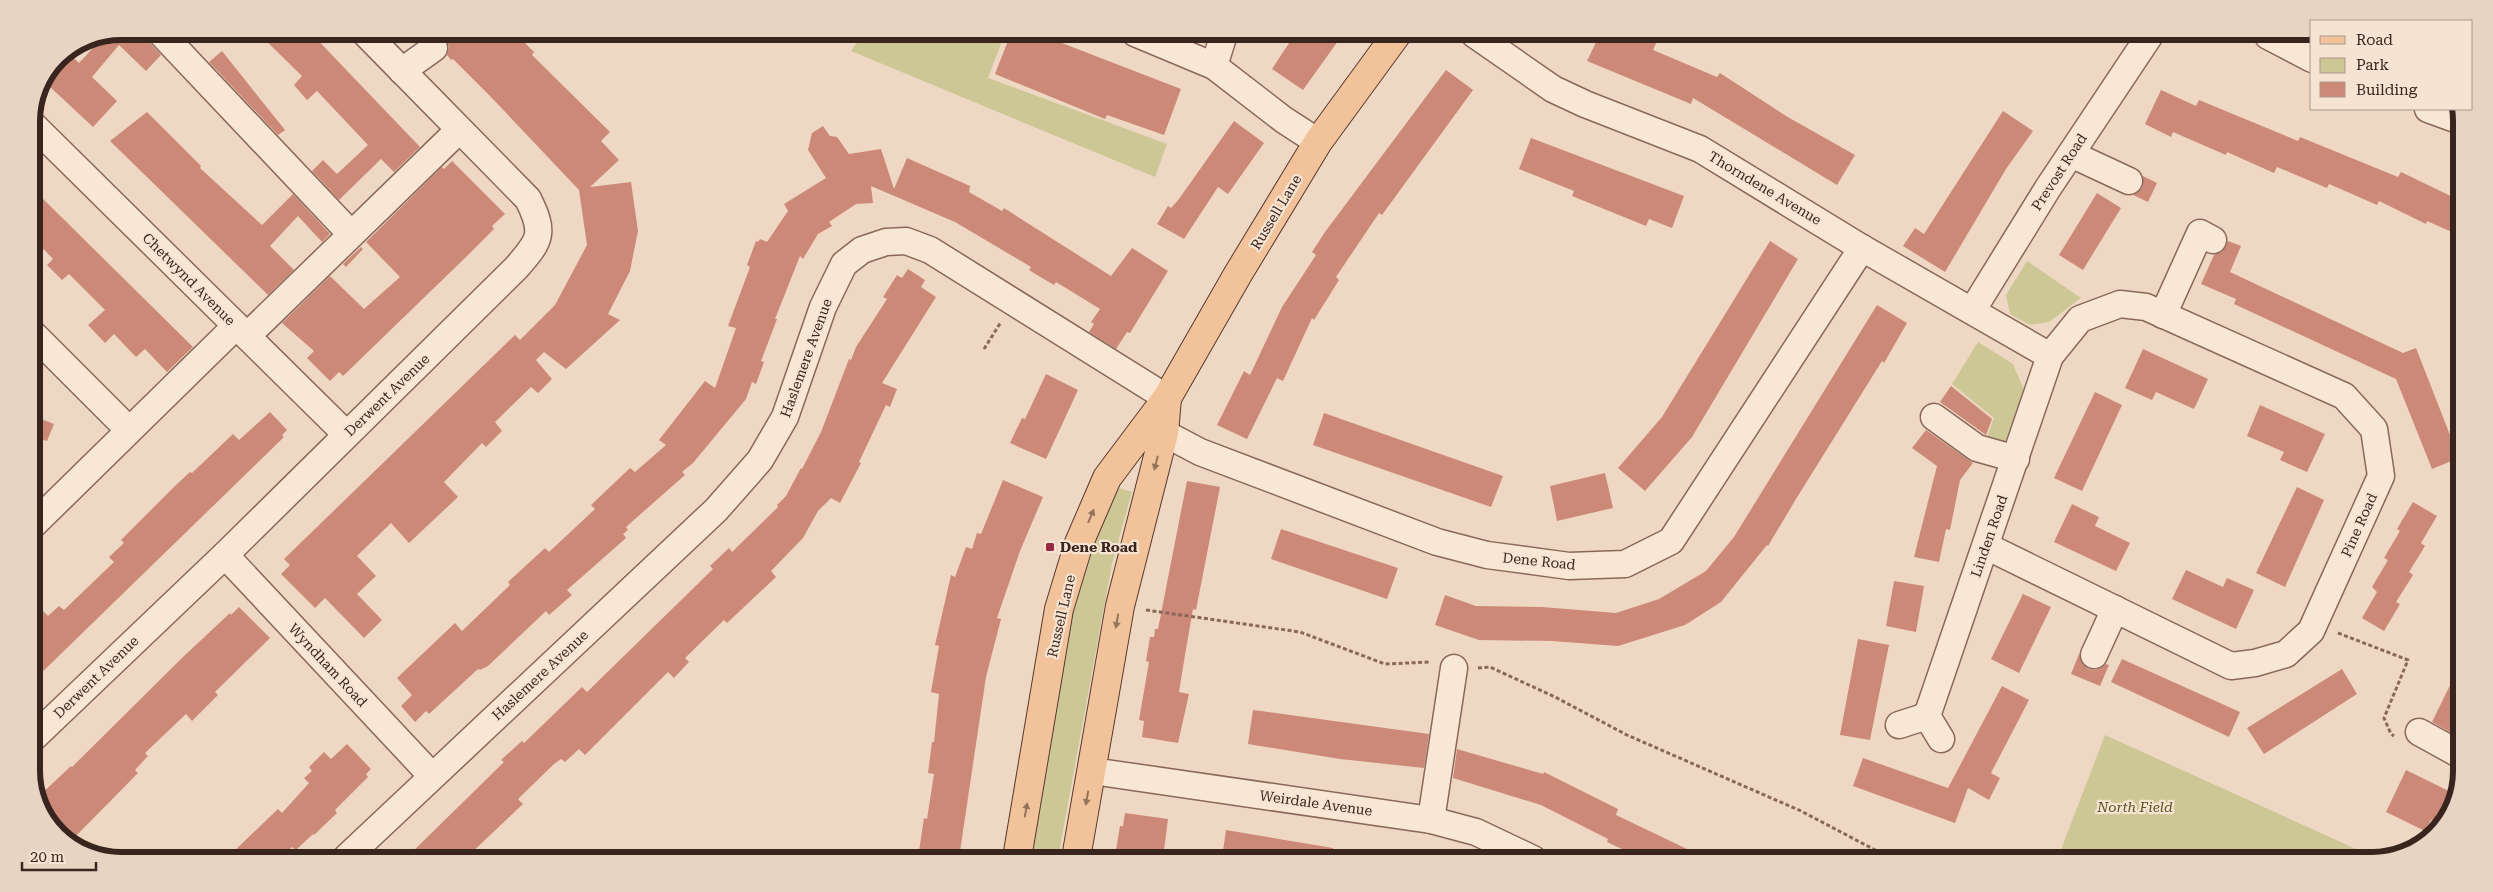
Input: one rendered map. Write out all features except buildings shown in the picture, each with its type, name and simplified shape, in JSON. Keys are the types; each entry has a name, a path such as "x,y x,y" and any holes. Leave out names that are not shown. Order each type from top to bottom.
{"main road":[{"name":"Russell Lane","path":"1018,852 1059,609 1079,543 1106,478 1167,398 1238,274 1318,142 1393,40"},
{"name":"Russell Lane","path":"1077,852 1120,606 1164,433 1167,398"}],"street":[{"path":"168,40 351,234"},
{"name":"Derwent Avenue","path":"40,732 225,555 516,268 535,247 539,222 528,199 372,40"},
{"path":"1152,40 1214,66 1284,120 1318,142"},
{"path":"1214,66 1222,40"},
{"name":"Thorndene Avenue","path":"1483,40 1553,88 1585,104 1700,149 1862,248 2050,356"},
{"name":"Prevost Road","path":"1972,311 2071,154 2147,40"},
{"path":"2276,40 2310,58"},
{"path":"402,71 434,48"},
{"path":"2431,110 2453,118"},
{"path":"40,519 129,430 351,234 459,130"},
{"name":"Chetwynd Avenue","path":"40,132 346,434"},
{"path":"2071,154 2129,181"},
{"path":"2163,315 2200,233 2213,240"},
{"name":"Haslemere Avenue","path":"354,852 432,776 716,510 760,460 785,417 823,307 844,264 862,250 886,242 906,242 930,250 1167,398"},
{"name":"Dene Road","path":"1164,433 1200,452 1437,542 1487,555 1569,566 1625,564 1671,541 1862,248"},
{"name":"Pine Road","path":"1986,546 2230,666 2255,663 2286,654 2311,631 2380,476 2374,429 2344,396 2146,307 2120,304 2080,320 2050,356"},
{"path":"40,340 129,430"},
{"name":"Linden Road","path":"1928,716 2050,356"},
{"path":"1934,417 1977,448 2016,459"},
{"name":"Wyndham Road","path":"225,555 432,776"},
{"path":"2094,655 2115,609"},
{"path":"1431,820 1454,668"},
{"path":"1899,725 1928,716 1941,739"},
{"path":"2409,735 2453,752"},
{"name":"Weirdale Avenue","path":"1092,771 1431,820 1476,832 1518,852"}],"path":[{"path":"1120,606 1300,632 1385,664 1427,661 1454,668 1490,667 1556,697 1627,735 1801,811 1879,852"},
{"path":"2314,623 2408,660 2384,718 2391,734 2409,735"}],"green space":[{"path":"858,40 1002,40 988,78 1167,144 1155,177 851,51"},
{"path":"2027,261 2081,298 2049,322 2030,325 2010,314 2006,295"},
{"path":"1978,342 2013,364 2024,390 2002,450 1985,442 1994,418 1952,384"},
{"path":"1113,486 1132,492 1112,564 1059,852 1021,852 1063,620"},
{"name":"North Field","path":"2105,735 2363,852 2060,852"}],"place":[{"name":"Dene Road","path":"1050,547"}]}
